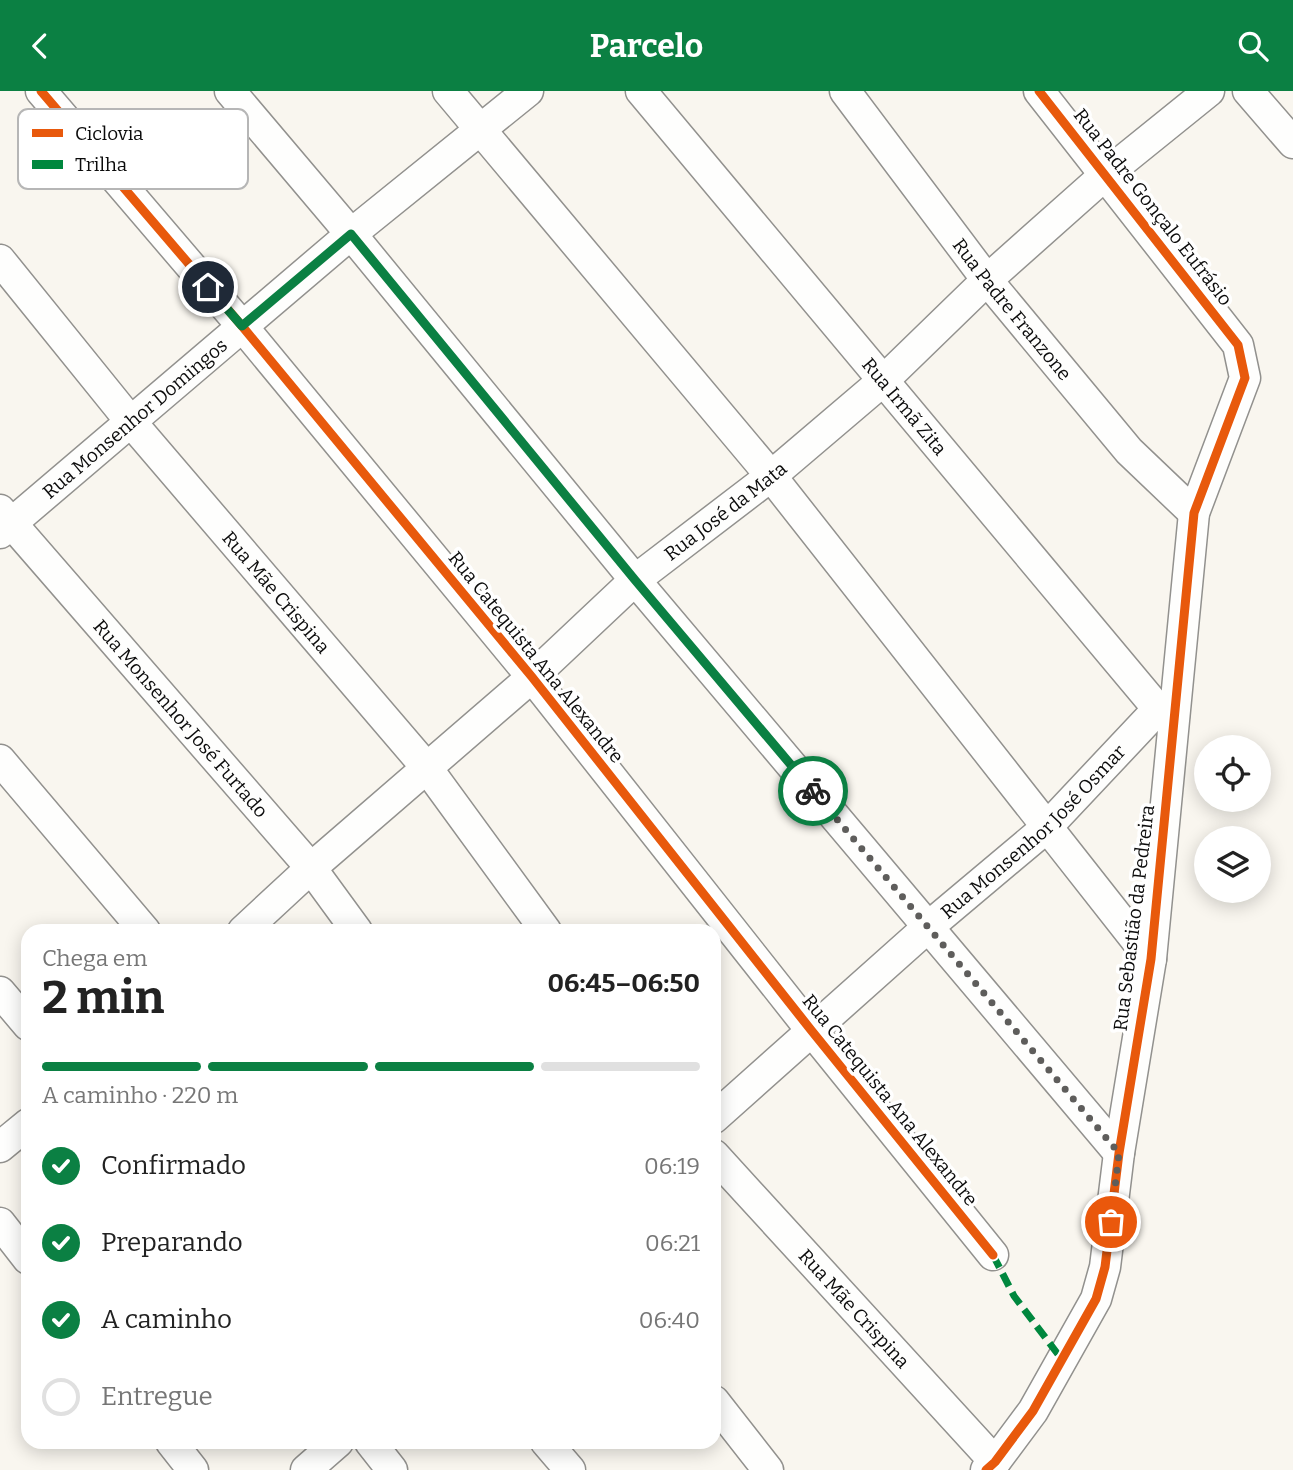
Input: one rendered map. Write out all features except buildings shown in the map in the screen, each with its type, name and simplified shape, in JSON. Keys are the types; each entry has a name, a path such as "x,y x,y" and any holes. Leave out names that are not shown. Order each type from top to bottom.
{"street":[{"name":"Rua Catequista Ana Alexandre","path":"41,91 56,109"},
{"path":"230,91 245,109"},
{"path":"449,91 771,476 1151,959"},
{"name":"Rua Monsenhor Domingos","path":"4,522 131,422 351,234 528,91"},
{"name":"Rua Irmã Zita","path":"641,91 1166,713"},
{"name":"Rua Padre Franzone","path":"845,91 987,280 1129,451 1194,513"},
{"name":"Rua Padre Gonçalo Eufrásio","path":"1039,91 1238,345"},
{"name":"Rua José da Mata","path":"251,924 311,868 532,677 635,580 771,476 885,379 987,280 1105,175 1209,91"},
{"path":"1248,91 1293,143"},
{"path":"248,112 635,580 1119,1153"},
{"name":"Rua Catequista Ana Alexandre","path":"125,189 242,326 532,677 993,1255"},
{"name":"Rua Mãe Crispina","path":"0,261 131,422 427,768 541,924"},
{"name":"Rua Sebastião da Pedreira","path":"990,1466 1034,1411 1096,1299 1105,1268 1119,1153 1151,959 1166,713 1194,513 1245,378 1238,345"},
{"name":"Rua Monsenhor José Furtado","path":"4,522 311,868 352,924"},
{"name":"Rua Monsenhor José Osmar","path":"721,1112 927,928 1046,828 1166,713"},
{"path":"0,760 139,924"},
{"path":"0,992 21,1017"},
{"path":"0,1147 21,1130"},
{"name":"Rua Mãe Crispina","path":"721,1163 990,1466"},
{"path":"0,1223 21,1250"},
{"path":"721,1410 768,1470"},
{"path":"176,1449 193,1470"},
{"path":"306,1470 330,1449"},
{"path":"376,1449 392,1470"},
{"path":"552,1449 570,1470"}],"marked path":[{"path":"993,1255 1014,1296 1063,1361"}],"cycle path":[{"path":"41,91 56,109"},
{"path":"986,1470 1033,1411 1096,1299 1105,1267 1119,1153 1151,959 1194,513 1245,378 1238,345 1039,91"},
{"path":"125,189 242,326 532,677 993,1255"}],"way so far":[{"path":"813,791 1119,1153 1111,1222"}],"route":[{"path":"208,287 242,326 351,234 635,580 813,791"}]}
